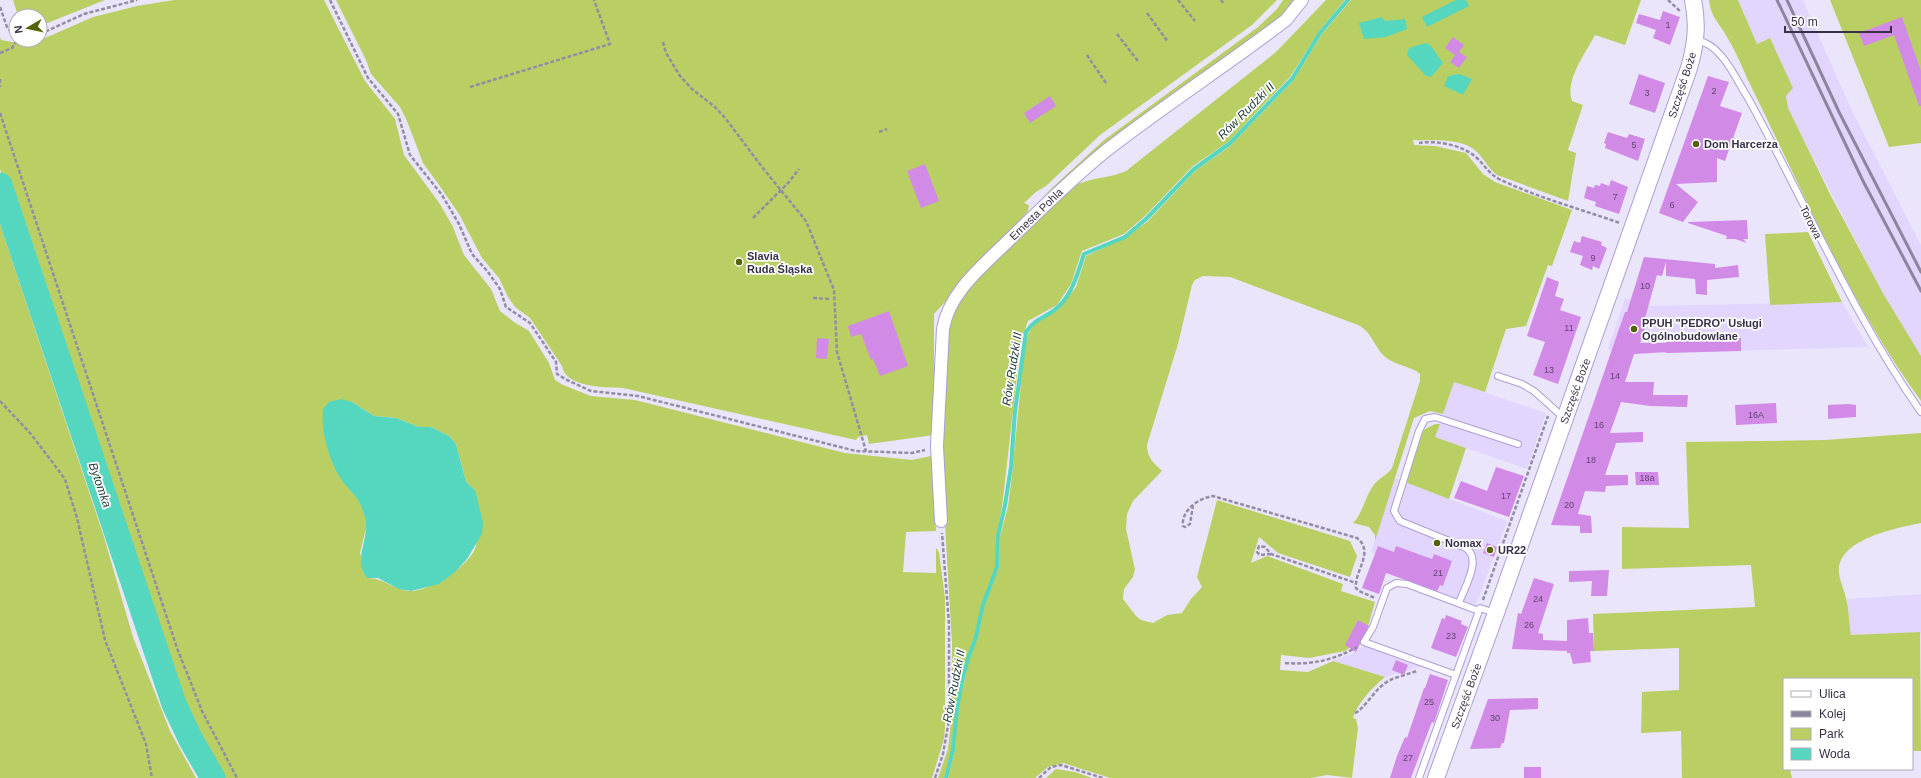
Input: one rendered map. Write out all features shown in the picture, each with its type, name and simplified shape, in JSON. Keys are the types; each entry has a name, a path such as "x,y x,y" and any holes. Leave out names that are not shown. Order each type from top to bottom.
{"street":[{"name":"Ernesta Pohla","path":"941,521 937,446 945,318 953,303 973,275 1045,203 1093,161 1276,28 1290,16 1302,0"},
{"name":"Szczęść Boże","path":"1436,778 1566,419 1689,68 1696,40 1697,25 1693,0"}],"lane":[{"name":"Torowa","path":"1696,40 1706,42 1713,46 1748,98 1863,321 1898,379 1921,412"},
{"path":"1498,376 1522,384 1534,391 1566,419"},
{"path":"1459,603 1473,562 1471,552 1464,547 1400,521 1394,511 1419,431 1425,419 1435,417 1518,444"},
{"path":"1456,675 1364,642 1370,634 1387,588 1392,585 1402,583 1479,611"},
{"path":"1419,778 1480,608 1496,614"}],"path":[{"path":"120,5 121,0"},
{"path":"48,30 84,14 137,0"},
{"path":"330,0 368,78 398,114 410,155 445,201 459,224 472,254 488,272 500,289 506,307 530,323 548,349 556,362 557,374 591,390 638,396 856,451 912,453 937,446"},
{"path":"470,87 610,44 594,0"},
{"path":"1178,0 1195,21"},
{"path":"0,7 8,29"},
{"path":"1147,13 1168,42"},
{"path":"1118,34 1138,61"},
{"path":"663,42 666,53 680,76 692,89 715,107 726,118 806,221 831,278 836,299 837,352 866,451"},
{"path":"0,53 12,48"},
{"path":"1087,56 1106,83"},
{"path":"0,79 0,87"},
{"path":"0,113 177,648 202,711 237,778"},
{"path":"879,132 887,130"},
{"path":"1419,143 1447,144 1466,150 1478,158 1490,174 1499,180 1633,228"},
{"path":"753,218 795,176 799,169"},
{"path":"813,298 829,299"},
{"path":"0,402 31,434 65,478 77,518 104,640 146,744 152,778"},
{"path":"1193,505 1190,524 1185,527 1183,526 1184,515 1193,505 1205,498 1213,496 1357,538 1363,544 1365,554 1356,583 1358,592 1383,601"},
{"path":"935,778 943,754 949,720 949,618 941,521"},
{"path":"1271,554 1265,547 1259,546 1257,549 1257,552 1260,555 1271,554 1356,583"},
{"path":"1285,663 1310,664 1338,657 1364,642"},
{"path":"1355,713 1362,709 1373,692 1385,683 1430,666"},
{"path":"1038,778 1052,767 1061,765 1102,778"}],"shaded area":[{"path":"1738,0 1803,0 1852,111 1921,245 1921,356 1884,295 1788,108 1770,38 1757,44"},
{"path":"1625,298 1648,306 1842,302 1868,347 1624,354 1608,349"},
{"path":"1454,382 1546,413 1527,469 1435,437"},
{"name":"Nomax","path":"1395,478 1507,521 1476,605 1386,573 1379,594 1362,588 1375,554 1371,552"},
{"path":"1921,594 1921,639 1920,632 1851,635 1847,599"},
{"path":"1364,646 1424,666 1385,677 1333,661 1351,654"}],"green space":[{"path":"13,0 105,0 48,23 48,8 16,8"},
{"path":"174,0 324,0 365,81 395,119 404,155 440,204 453,227 464,255 491,289 500,311 529,331 549,363 555,380 563,385 591,396 635,400 845,453 912,460 931,456 936,531 906,532 903,572 936,573 936,548 939,552 945,598 945,727 944,739 932,778 214,778 183,723 0,169 0,37 1,40 8,41 8,48 48,48 48,37 93,17 137,6","holes":["352,402 374,416 396,418 419,427 431,427 449,436 456,444 466,482 475,490 477,541 473,553 458,569 448,576 428,587 410,591 399,589 379,580 367,578 360,553 367,524 363,509 356,495 349,487"]},
{"name":"Slavia Ruda Śląska","path":"336,0 1277,0 1252,25 1100,135 1046,186 1036,192 1024,203 1029,205 1028,211 934,314 934,435 869,444 867,435 858,437 856,440 623,388 587,385 570,379 530,318 515,307 508,297 499,278 482,258 459,214 423,163 400,107 371,74 366,60"},
{"path":"1283,0 1295,0 1280,17 1107,143 1040,199 1104,140 1258,27 1277,9"},
{"path":"1326,0 1345,0 1320,30 1290,77 1228,142 1193,166 1145,216 1124,234 1082,251 1071,284 1057,305 1028,321 1021,341 1002,507 997,536 996,567 982,604 975,636 968,654 956,708 952,749 944,778 938,778 948,749 951,722 952,644 942,473 946,330 952,312 976,277 1069,189 1084,182 1126,171 1276,52"},
{"path":"1351,0 1641,0 1625,45 1595,35 1577,67 1571,84 1572,101 1583,105 1568,150 1576,153 1568,201 1497,175 1471,147 1447,141 1413,140 1414,145 1435,146 1466,153 1483,174 1495,182 1572,210 1552,266 1548,265 1526,326 1506,329 1485,392 1454,382 1443,414 1430,411 1414,418 1375,541 1375,535 1369,527 1353,523 1359,515 1373,486 1392,468 1420,381 1420,374 1413,369 1393,362 1384,356 1366,331 1358,325 1230,277 1203,276 1195,280 1192,285 1178,344 1147,445 1147,450 1150,457 1162,471 1133,501 1127,514 1126,529 1135,569 1133,577 1124,589 1123,599 1141,620 1153,623 1167,615 1182,613 1191,599 1202,587 1197,577 1217,500 1350,541 1357,556 1350,577 1278,553 1259,537 1251,563 1267,556 1343,584 1341,591 1375,602 1365,637 1345,651 1309,658 1281,655 1280,670 1308,672 1333,661 1385,677 1358,706 1353,718 1356,719 1358,728 1352,778 1327,775 1311,778 1110,778 1063,763 1048,767 1035,778 948,778 955,750 958,708 970,657 978,636 985,604 999,567 1000,537 1008,506 1024,352 1028,334 1034,324 1058,310 1076,287 1086,256 1125,238 1148,221 1195,171 1229,147 1293,81 1322,34"},
{"path":"1709,0 1738,0 1757,44 1770,38 1793,88 1786,96 1788,108 1831,196 1884,295 1921,356 1921,401 1871,324 1827,243 1735,52 1713,16"},
{"path":"1830,0 1921,0 1921,143 1889,147"},
{"path":"0,224 104,537 133,637 170,731 196,778 0,778"},
{"path":"1808,232 1842,302 1770,305 1765,234"},
{"path":"1435,424 1440,424 1435,437 1466,448 1449,499 1405,482 1421,435 1425,429"},
{"path":"1921,433 1921,523 1884,532 1858,543 1848,551 1841,560 1839,571 1847,602 1851,635 1920,632 1921,751 1913,751 1913,678 1783,678 1783,770 1790,770 1792,778 1682,778 1681,731 1641,733 1642,692 1679,690 1679,648 1594,651 1593,614 1755,607 1751,565 1622,569 1622,527 1689,528 1686,442 1825,440"},
{"path":"1056,769 1075,772 1092,778 1046,778"}],"water":[{"path":"1456,0 1466,0 1469,6 1427,27 1422,17"},
{"path":"1382,17 1385,21 1405,19 1407,29 1386,37 1364,39 1359,23"},
{"path":"1426,43 1431,46 1443,63 1431,77 1426,76 1407,55 1409,48"},
{"path":"1459,74 1472,79 1463,95 1444,86 1448,76"},
{"path":"341,399 352,402 374,416 396,418 419,427 431,427 449,436 456,444 466,482 475,490 483,522 482,534 467,559 455,572 439,584 411,591 399,589 378,578 367,578 363,572 361,559 366,533 365,518 359,501 342,481 335,468 324,435 323,409 329,402"}],"building":[{"path":"1663,11 1680,17 1670,45 1653,38 1656,30 1636,23 1639,14 1660,20"},
{"path":"1902,17 1921,71 1921,106 1919,106 1894,35 1864,46 1859,33"},
{"path":"1453,37 1464,45 1459,52 1467,57 1459,68 1450,62 1455,55 1445,48"},
{"path":"1639,74 1665,83 1655,113 1629,104"},
{"path":"1708,76 1729,82 1720,106 1742,113 1725,161 1717,158 1717,182 1676,184 1698,202 1683,222 1659,213"},
{"path":"1050,96 1056,106 1030,123 1024,113"},
{"path":"1608,132 1627,138 1629,134 1645,139 1638,161 1605,148 1606,144 1604,143"},
{"path":"925,164 939,201 921,208 907,171"},
{"path":"1611,180 1628,187 1619,214 1595,206 1596,202 1584,198 1587,186 1594,188 1595,185 1600,186 1601,183 1609,186"},
{"path":"1747,220 1748,239 1743,239 1747,243 1735,239 1726,239 1727,236 1688,223 1688,222"},
{"path":"1582,236 1602,242 1601,245 1607,248 1599,269 1593,266 1592,270 1580,265 1583,256 1570,252 1574,241 1580,243"},
{"path":"1644,257 1715,264 1715,268 1738,265 1739,277 1707,280 1707,295 1696,294 1695,279 1666,276 1666,262 1662,276 1657,275 1645,318 1648,319 1640,343 1666,343 1666,352 1634,354 1625,382 1654,382 1653,395 1688,395 1687,407 1650,406 1621,402 1610,433 1643,432 1643,442 1616,443 1605,475 1628,475 1628,485 1606,486 1605,492 1585,491 1578,514 1591,516 1592,533 1580,533 1580,526 1551,525 1625,312 1627,312"},
{"path":"1547,277 1559,282 1555,296 1564,299 1560,310 1581,317 1558,384 1533,375 1545,342 1527,336"},
{"path":"889,311 908,366 880,376 873,359 871,360 861,334 851,337 848,326"},
{"path":"1666,337 1741,338 1741,351 1666,353"},
{"path":"817,338 829,339 827,359 816,358"},
{"path":"1776,403 1777,423 1736,425 1735,405"},
{"path":"1828,405 1856,405 1856,417 1828,419"},
{"path":"1496,467 1524,476 1509,517 1454,498 1461,481 1487,491"},
{"path":"1635,472 1658,472 1659,485 1636,485"},
{"name":"UR22","path":"1487,543 1497,547 1494,557 1483,553"},
{"path":"1378,546 1394,552 1396,546 1432,559 1434,554 1452,561 1443,586 1440,585 1437,591 1386,573 1379,594 1362,588"},
{"path":"1609,570 1607,596 1591,596 1592,581 1569,582 1569,571"},
{"path":"1534,578 1554,584 1538,633 1543,634 1543,640 1567,641 1567,620 1588,618 1589,633 1593,633 1594,651 1590,651 1591,662 1573,664 1570,653 1567,653 1567,651 1512,649 1518,613 1521,614"},
{"path":"1446,615 1462,621 1461,624 1468,627 1456,657 1431,648 1442,618 1445,619"},
{"path":"1358,620 1369,626 1356,652 1345,645"},
{"path":"1396,660 1408,665 1404,675 1392,670"},
{"path":"1430,674 1448,680 1434,723 1432,722 1411,778 1390,778 1405,737 1407,738"},
{"path":"1538,698 1538,709 1510,710 1504,743 1502,743 1500,748 1470,749 1488,699"},
{"path":"1524,767 1541,767 1541,778 1524,778"}],"waterway":[{"name":"Rów Rudzki II","path":"946,778 953,750 957,708 963,677 976,637 983,605 997,567 998,536 1011,467 1015,411 1026,332 1034,323 1054,311 1068,295 1084,254 1125,237 1147,218 1194,169 1229,144 1292,79 1320,33 1348,0"},
{"name":"Bytomka","path":"0,185 174,704 191,740 213,778"}],"railway":[{"path":"1777,0 1863,181 1921,291"},
{"path":"1787,0 1839,112 1921,272"}],"place":[{"name":"Dom Harcerza","path":"1696,144"},
{"name":"Slavia Ruda Śląska","path":"739,262"},
{"name":"PPUH \"PEDRO\" Usługi Ogólnobudowlane","path":"1634,329"},
{"name":"Nomax","path":"1437,543"},
{"name":"UR22","path":"1490,550"}]}
